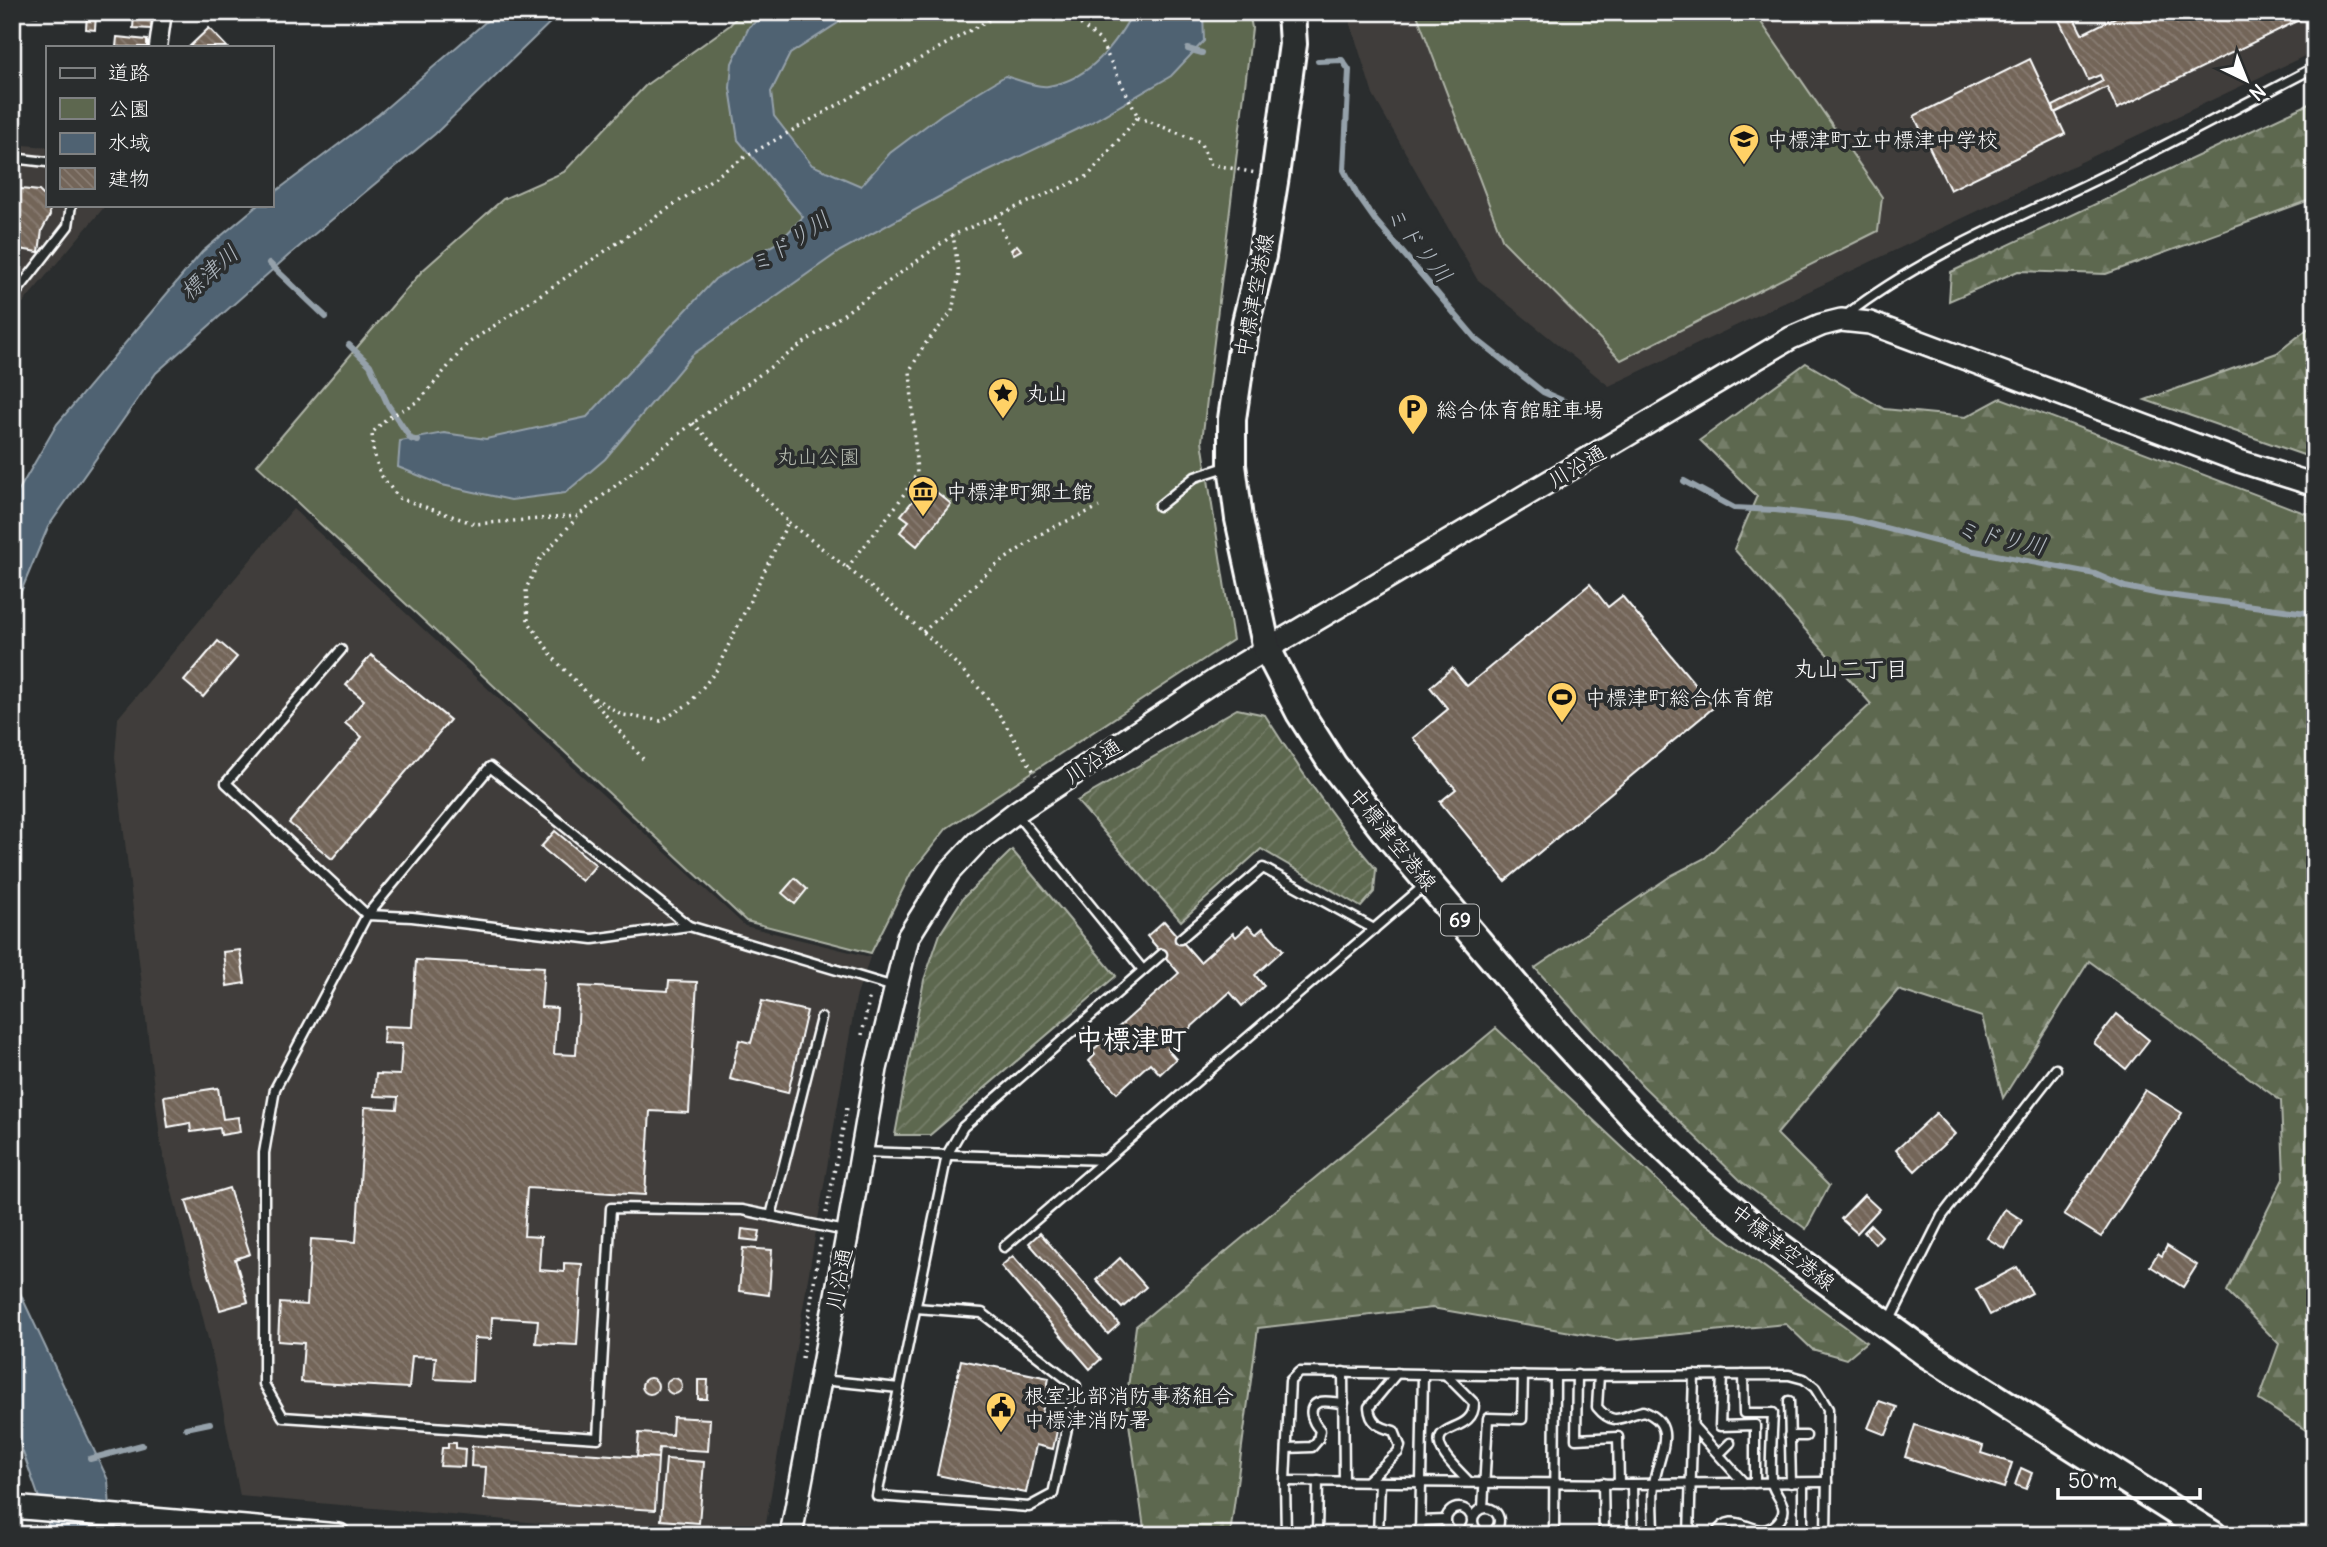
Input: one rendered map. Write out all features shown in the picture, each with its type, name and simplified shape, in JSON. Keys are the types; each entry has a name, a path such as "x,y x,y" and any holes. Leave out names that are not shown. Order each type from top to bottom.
{"main road":[{"name":"中標津空港線","path":"1291,12 1293,44 1262,256 1246,322 1232,419 1232,465 1239,519 1267,649 1300,713 1333,765 1428,883 1554,1031 1639,1123 1700,1181 1776,1244 1927,1354 2213,1535"}],"street":[{"path":"158,46 163,12"},
{"path":"1841,320 1870,323 2239,461 2315,485"},
{"name":"川沿通","path":"791,1535 876,1069 894,987 908,937 949,873 978,842 1015,813 1214,681 1791,338 1841,320"},
{"path":"12,1507 339,1535"}],"lane":[{"path":"1841,320 1875,293 1927,261 2136,160 2315,67"},
{"path":"12,158 46,162"},
{"path":"12,298 68,226 71,206"},
{"path":"1159,506 1195,477 1232,465"},
{"path":"341,650 226,783 367,915 412,917 593,939 689,926"},
{"path":"848,1231 742,1210 611,1208 598,1438 282,1417 264,1384 264,1153 275,1089 367,915 490,767 689,926 894,987"},
{"path":"1015,813 1143,970"},
{"path":"1180,939 1263,868 1374,929"},
{"path":"1003,1247 1428,883"},
{"path":"916,1308 982,1312 1076,1386 1053,1494 1029,1507 877,1496 947,1155 963,1127 1162,954"},
{"path":"771,1216 821,1018"},
{"path":"1887,1326 1942,1216 2056,1069"},
{"path":"861,1153 1104,1160"},
{"path":"1286,1535 1285,1480 1290,1381 1299,1372 1343,1372 1555,1376 1789,1375 1804,1379 1815,1388 1828,1409 1826,1535"},
{"path":"1343,1372 1344,1481"},
{"path":"1367,1481 1401,1446 1394,1431 1374,1423 1369,1407 1397,1373"},
{"path":"1420,1535 1423,1374"},
{"path":"1445,1374 1474,1403 1471,1419 1449,1428 1442,1434 1440,1444 1444,1454 1469,1482"},
{"path":"1483,1508 1488,1418 1522,1419 1524,1375"},
{"path":"1689,1535 1694,1375"},
{"path":"1722,1375 1720,1426 1755,1425 1755,1483"},
{"path":"1715,1535 1722,1527 1732,1522 1761,1531 1769,1529 1778,1522 1784,1511 1784,1506 1771,1483 1773,1413 1744,1413 1744,1375"},
{"path":"1554,1535 1555,1376"},
{"path":"1577,1376 1576,1439 1618,1437 1619,1483"},
{"path":"1599,1376 1597,1407 1604,1415 1613,1420 1623,1419 1643,1411 1658,1420 1664,1429 1665,1439 1654,1484 1654,1535"},
{"path":"820,1380 899,1388"},
{"path":"1788,1401 1791,1483"},
{"path":"1287,1448 1312,1447 1318,1440 1320,1430 1313,1423 1313,1406 1320,1402 1343,1403"},
{"path":"1692,1425 1744,1483"},
{"path":"1789,1436 1806,1436"},
{"path":"1719,1454 1730,1443"},
{"path":"1285,1480 1632,1484 1827,1482"},
{"path":"1317,1535 1318,1481"},
{"path":"1378,1535 1380,1482"},
{"path":"1603,1483 1604,1535"},
{"path":"1803,1483 1803,1535"},
{"path":"1632,1484 1633,1535"},
{"path":"1472,1522 1468,1511 1460,1508 1450,1512 1445,1520 1448,1530 1458,1535 1468,1531 1472,1522 1476,1512 1483,1508 1493,1509 1499,1521 1495,1530 1488,1534 1481,1533 1472,1522"},
{"path":"1421,1521 1445,1520"}],"path":[{"path":"579,516 475,524 399,498 380,474 372,433 386,419 420,400 467,344 745,157 1003,12"},
{"path":"1065,12 1100,40 1138,117 1200,142 1210,164 1275,176"},
{"path":"643,759 589,695 556,661 527,621 526,589 540,559 579,516 693,423 953,235 1088,176 1138,117"},
{"path":"995,216 1008,242"},
{"path":"847,568 896,506 917,474 910,370 925,344 953,312 959,274 953,235"},
{"path":"693,423 788,522 893,604 985,695 1036,775"},
{"path":"923,632 995,566 1047,530 1099,507"},
{"path":"589,695 623,715 661,722 690,703 716,671 788,522"}],"shaded area":[{"name":"中標津町立中標津中学校","path":"1347,12 2315,12 2315,51 1609,386 1477,279 1373,95"},
{"path":"12,144 46,147 46,206 105,206 12,316"},
{"path":"293,509 745,926 870,957 856,998 764,1535 672,1535 240,1496 215,1367 161,1146 115,757 118,718"}],"green space":[{"name":"丸山公園","path":"741,12 1249,12 1252,28 1202,441 1233,640 947,828 911,873 871,953 746,921 257,465 422,271 503,199 564,172 646,85 730,25"},
{"path":"1416,12 1754,12 1882,197 1878,231 1621,360 1503,241"},
{"path":"2315,101 2315,198 2106,274 2018,271 1949,301 1951,272"},
{"path":"2315,323 2315,459 2145,400 2277,353"},
{"path":"1806,363 1884,409 1966,417 2001,398 2315,517 2315,1436 2259,1400 2279,1344 2227,1291 2284,1177 2281,1101 2089,961 2003,1098 1982,1017 1898,990 1777,1134 1829,1186 1806,1229 1742,1182 1643,1086 1535,968 1672,875 1705,858 1871,704 1734,549 1757,496 1700,440"},
{"path":"1237,709 1265,715 1318,794 1376,869 1374,892 1361,907 1261,849 1181,921 1077,801"},
{"path":"1012,850 1116,976 930,1135 895,1135 924,980 940,934 963,898"},
{"path":"1496,1028 1694,1215 1866,1342 1846,1359 1812,1349 1786,1324 1617,1340 1432,1308 1258,1328 1230,1535 1145,1535 1126,1403 1136,1326"}],"water":[{"name":"標津川","path":"497,12 561,12 435,134 288,256 156,373 48,527 12,613 12,502 57,424 202,252 257,206 273,206 273,194 379,114"},
{"path":"769,12 855,12 790,54 771,92 774,116 812,165 861,186 890,153 942,114 1005,76 1043,86 1076,77 1109,49 1133,12 1203,12 1204,41 1171,76 1090,123 968,181 840,251 692,355 605,459 565,493 511,500 442,485 398,467 400,441 444,433 486,439 587,417 715,279 780,241 803,217 738,140 730,88 732,63 749,27"},
{"path":"12,1276 108,1480 112,1535 52,1535 12,1421"}],"building":[{"path":"12,12 37,12 37,16"},
{"path":"2126,12 2298,12 2301,19 2117,109 2107,87 2055,113 2053,106 2103,81 2100,75 2088,80 2059,20 2072,14 2082,34"},
{"path":"87,14 96,15 95,30 86,29"},
{"path":"134,15 152,16 151,29 133,28"},
{"path":"209,28 226,46 190,46"},
{"path":"117,37 147,40 147,46 116,46"},
{"path":"2030,59 2065,134 1950,190 1914,116"},
{"path":"12,188 39,191 46,198 50,215 42,230 39,252 12,248"},
{"path":"1017,245 1021,250 1014,254 1011,250"},
{"name":"中標津町郷土館","path":"934,490 951,504 917,546 900,532 909,521 901,515 920,492 928,498"},
{"name":"中標津町総合体育館","path":"1590,584 1608,607 1622,596 1714,707 1505,881 1440,802 1456,789 1413,738 1448,709 1430,687 1452,668 1467,686"},
{"path":"218,641 237,657 203,697 184,681"},
{"path":"371,655 450,720 332,859 289,823 362,737 345,723 364,700 346,685"},
{"path":"555,831 596,865 582,881 541,847"},
{"path":"795,878 807,889 795,904 782,893"},
{"path":"1164,921 1200,962 1233,933 1236,937 1248,926 1256,934 1263,928 1283,950 1255,975 1264,986 1242,1006 1230,992 1167,1049 1176,1059 1160,1074 1150,1063 1117,1093 1089,1061 1095,1055 1092,1051 1179,973 1147,936"},
{"path":"240,950 245,983 227,986 223,952"},
{"path":"416,960 544,967 541,1007 557,1008 554,1054 576,1055 580,986 668,991 669,981 697,982 689,1113 650,1111 645,1195 527,1188 524,1236 541,1237 539,1270 564,1272 564,1263 582,1264 577,1345 536,1343 538,1320 492,1317 491,1339 474,1338 472,1381 434,1379 436,1357 412,1356 409,1388 301,1382 304,1343 278,1341 280,1303 307,1305 311,1239 356,1242 365,1107 397,1109 398,1097 374,1096 376,1074 400,1075 402,1044 383,1043 384,1026 412,1027"},
{"path":"762,1001 807,1011 788,1093 730,1079 739,1040 751,1043"},
{"path":"2117,1014 2149,1040 2126,1069 2094,1043"},
{"path":"218,1088 223,1119 238,1117 240,1132 221,1135 220,1128 191,1132 190,1123 168,1127 164,1096"},
{"path":"2145,1090 2182,1113 2101,1237 2064,1214"},
{"path":"1936,1113 1955,1134 1915,1171 1896,1150"},
{"path":"229,1188 250,1254 235,1259 248,1302 220,1310 186,1201"},
{"path":"1864,1195 1879,1209 1857,1233 1841,1219"},
{"path":"2005,1209 2022,1220 2005,1249 1987,1238"},
{"path":"1871,1225 1882,1236 1875,1244 1864,1232"},
{"path":"742,1229 760,1231 758,1241 741,1239"},
{"path":"1040,1233 1119,1324 1108,1334 1029,1243"},
{"path":"2167,1246 2197,1265 2183,1287 2150,1266 2158,1253 2162,1256"},
{"path":"743,1248 772,1250 769,1295 739,1291"},
{"path":"1013,1256 1101,1359 1090,1369 1001,1266"},
{"path":"1120,1258 1146,1287 1122,1308 1096,1280"},
{"path":"2017,1267 2032,1293 1990,1315 1976,1289"},
{"name":"根室北部消防事務組合 中標津消防署","path":"961,1360 1049,1378 1041,1418 1059,1422 1053,1449 1036,1445 1026,1493 937,1475"},
{"path":"650,1378 656,1380 656,1392 650,1394 644,1392 642,1386 644,1380"},
{"path":"674,1378 680,1380 680,1392 674,1394 668,1392 666,1386 668,1380"},
{"path":"698,1380 708,1380 707,1399 698,1399"},
{"path":"1879,1401 1897,1407 1886,1435 1868,1428"},
{"path":"673,1417 710,1419 708,1451 659,1448 658,1458 637,1457 639,1433 672,1435"},
{"path":"1915,1425 1983,1446 1981,1453 2012,1463 2004,1488 1905,1457"},
{"path":"448,1443 456,1443 456,1448 465,1449 464,1467 440,1466 442,1448 448,1448"},
{"path":"472,1446 658,1458 655,1510 484,1499 486,1467 471,1466"},
{"path":"666,1459 704,1462 699,1523 661,1520"},
{"path":"2021,1468 2032,1473 2026,1489 2015,1485"}],"waterway":[{"name":"ミドリ川","path":"1188,49 1202,53"},
{"name":"ミドリ川","path":"1318,61 1342,60 1349,70 1344,170 1375,220 1476,339 1543,392 1586,411"},
{"path":"269,263 326,317"},
{"path":"349,345 370,365 388,405 411,439 418,441"},
{"name":"ミドリ川","path":"1684,481 1734,508 1850,519 1970,550 2095,574 2125,587 2315,614"},
{"path":"186,1428 210,1423"},
{"path":"90,1459 142,1445"}],"place":[{"name":"中標津町立中標津中学校","path":"1744,166"},
{"name":"丸山","path":"1003,420"},
{"name":"総合体育館駐車場","path":"1413,436"},
{"name":"中標津町郷土館","path":"923,518"},
{"name":"中標津町総合体育館","path":"1562,724"},
{"name":"根室北部消防事務組合 中標津消防署","path":"1001,1434"}],"district":[{"name":"丸山二丁目","path":"1851,668"},
{"name":"中標津町","path":"1131,1039"}]}
